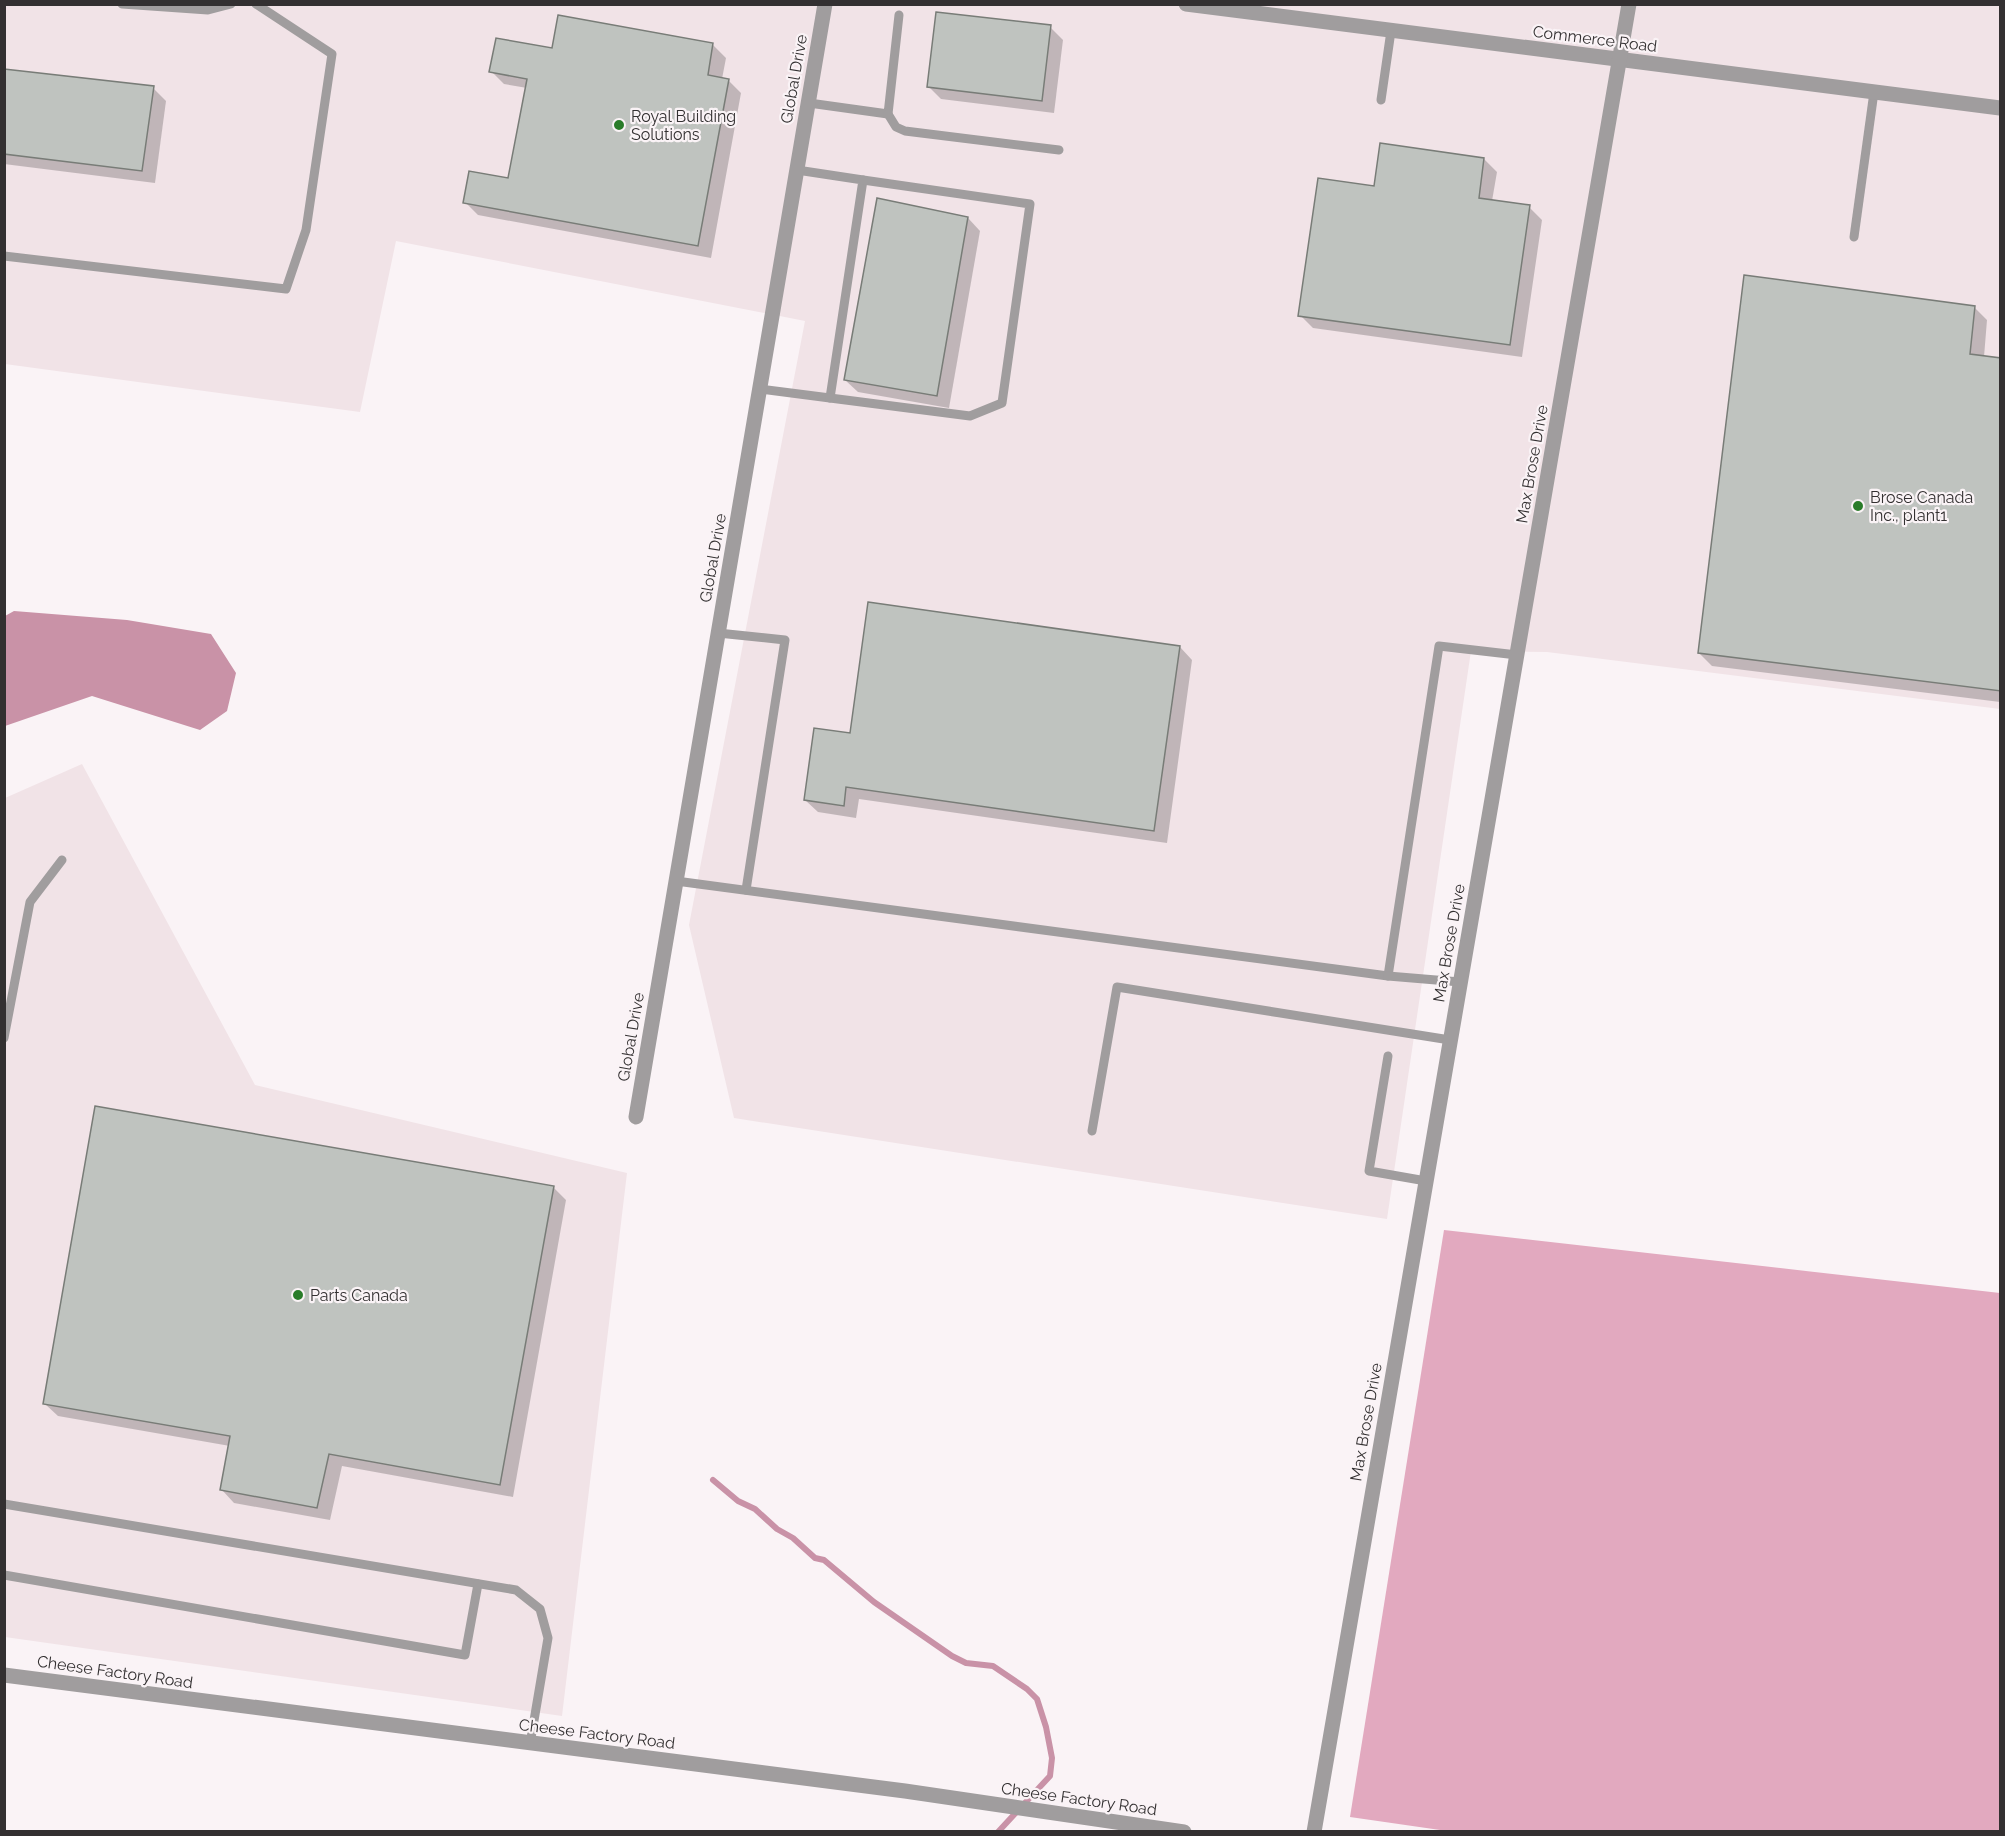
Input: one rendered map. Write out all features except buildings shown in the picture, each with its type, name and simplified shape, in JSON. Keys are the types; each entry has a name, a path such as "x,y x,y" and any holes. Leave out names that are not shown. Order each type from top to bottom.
{"street":[{"name":"Global Drive","path":"636,1117 825,4"},
{"name":"Commerce Road","path":"1186,4 1287,11 1391,31 2001,108"},
{"name":"Max Brose Drive","path":"1314,1832 1629,4"},
{"name":"Cheese Factory Road","path":"4,1675 905,1791 1184,1832"}],"lane":[{"path":"122,4 208,10 231,4"},
{"path":"4,256 286,289 306,230 332,54 256,4"},
{"path":"899,15 888,114 896,127 905,131 1059,150"},
{"path":"1381,100 1391,31"},
{"path":"1854,237 1874,92"},
{"path":"809,103 888,114"},
{"path":"760,389 969,416 1002,403 1030,204 796,170"},
{"path":"830,398 862,180"},
{"path":"718,633 785,640 746,890"},
{"path":"1388,976 1439,646 1517,655"},
{"path":"4,1038 30,902 62,860"},
{"path":"676,881 1388,976 1460,982"},
{"path":"1092,1131 1117,987 1450,1040"},
{"path":"1388,1056 1369,1171 1426,1181"},
{"path":"4,1504 516,1590 540,1609 548,1638 530,1744"},
{"path":"4,1575 465,1655 478,1584"}],"shaded area":[{"path":"5,5 2000,5 2000,709 1547,652 1471,651 1387,1219 734,1118 689,925 805,321 396,241 360,412 5,364"},
{"path":"14,611 127,620 211,634 236,673 227,711 200,730 92,696 5,726 5,616"},
{"path":"82,764 255,1085 627,1173 562,1716 5,1637 5,798"},
{"path":"1444,1230 2000,1293 2000,1831 1454,1832 1350,1817"}],"waterway":[{"path":"713,1480 738,1501 755,1509 777,1529 793,1538 815,1558 824,1560 874,1602 952,1656 966,1663 993,1666 1027,1689 1037,1699 1046,1727 1052,1758 1050,1776 998,1832"}],"place":[{"name":"Royal Building Solutions","path":"619,125"},
{"name":"Brose Canada Inc., plant1","path":"1858,506"},
{"name":"Parts Canada","path":"298,1295"}]}
